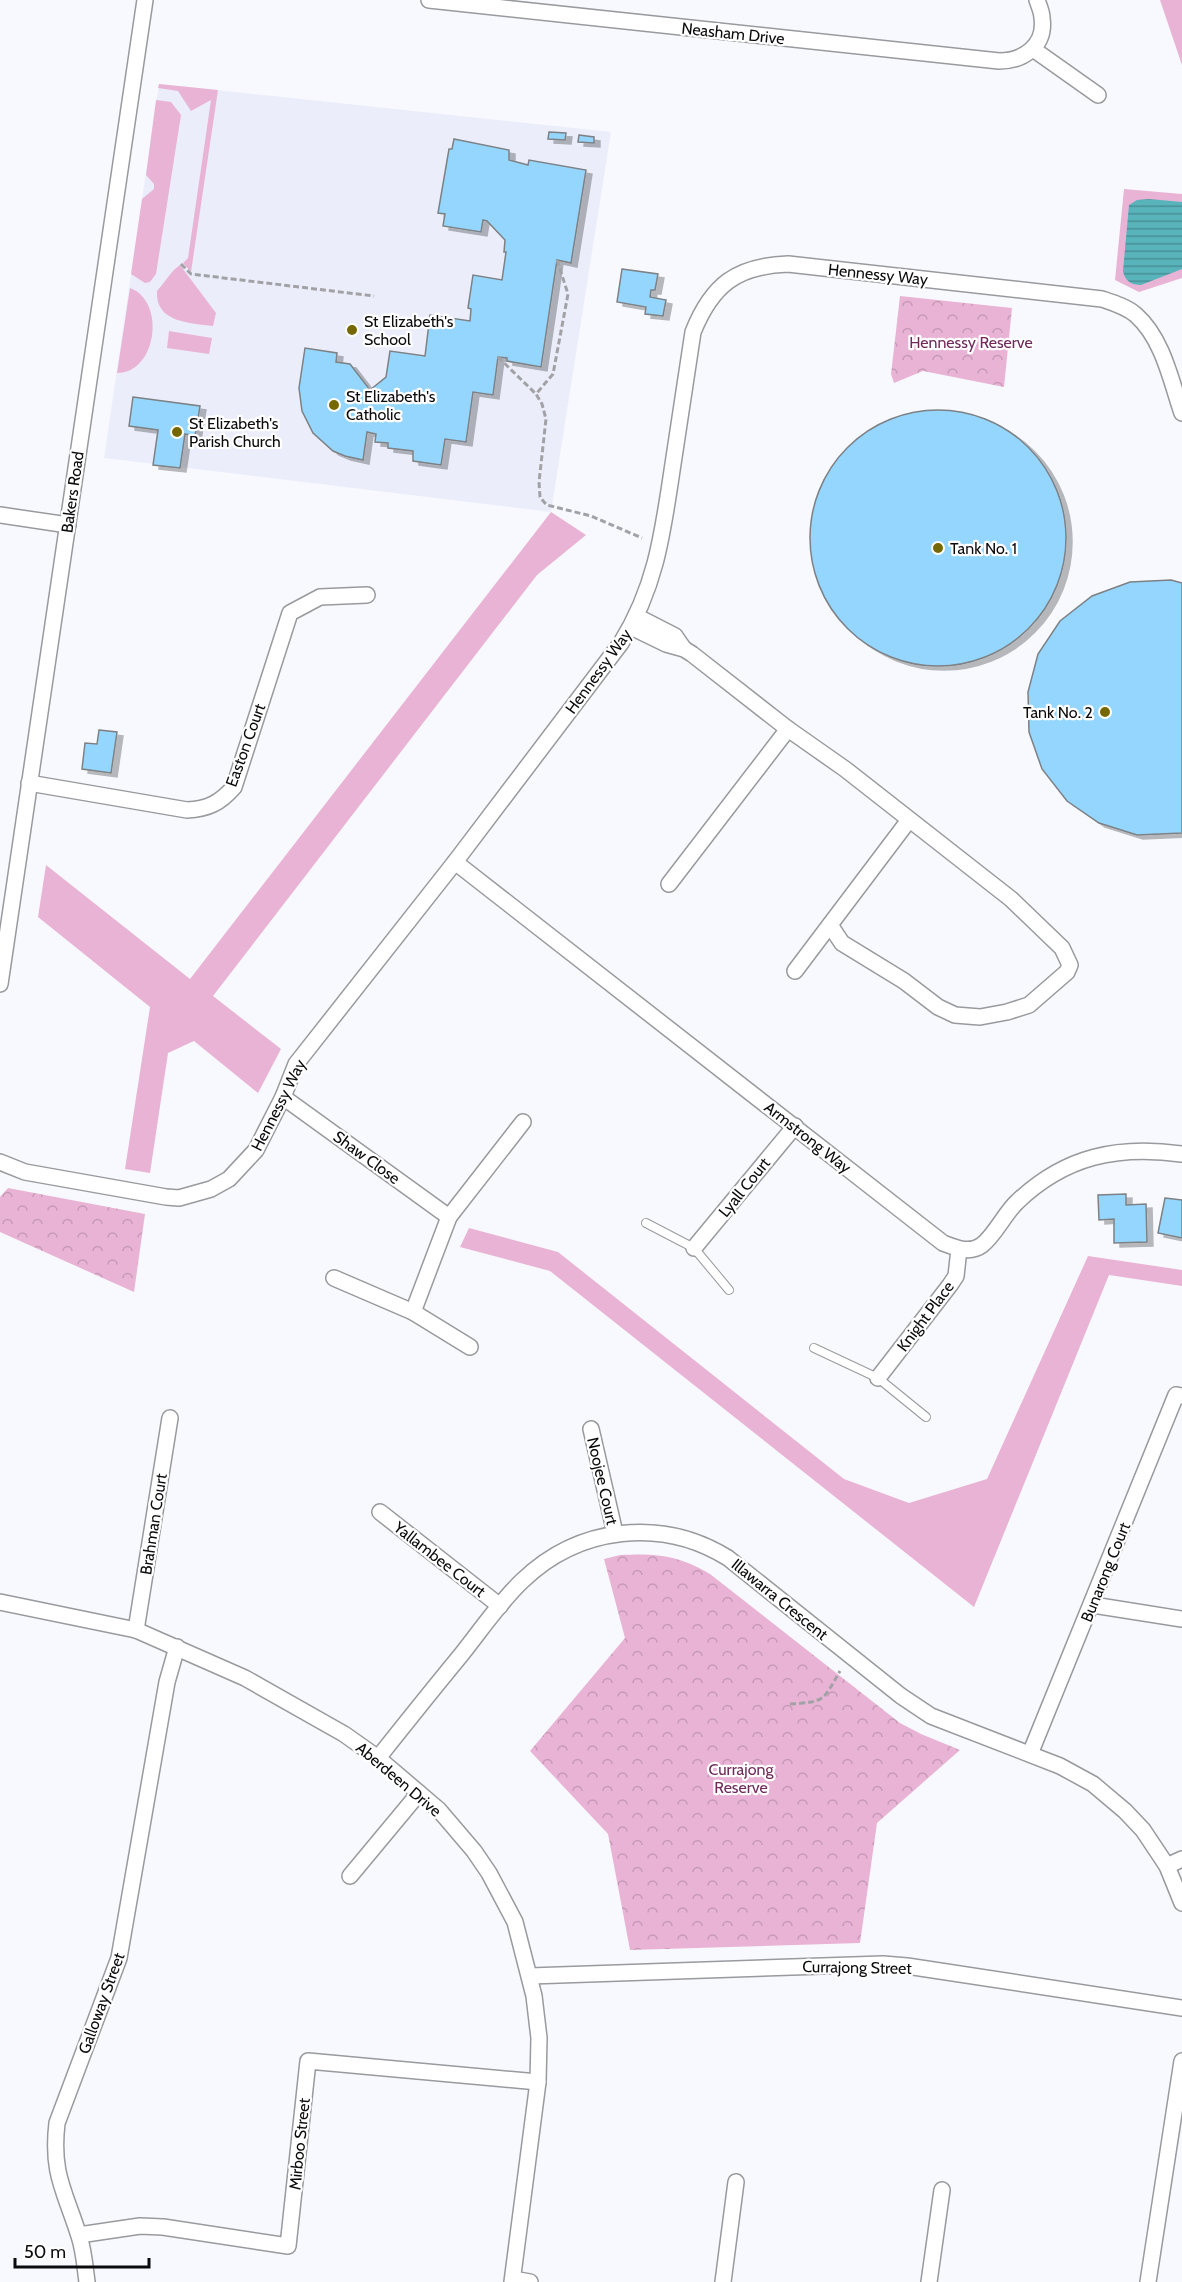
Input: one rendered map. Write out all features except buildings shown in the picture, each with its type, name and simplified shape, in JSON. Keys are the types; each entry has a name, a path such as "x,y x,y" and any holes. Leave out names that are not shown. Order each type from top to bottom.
{"street":[{"name":"Bakers Road","path":"0,984 145,0"},
{"name":"Neasham Drive","path":"429,0 999,61 1012,61 1034,49"},
{"path":"1037,0 1042,17 1042,28 1034,49 1098,96"},
{"name":"Hennessy Way","path":"0,1162 25,1172 179,1198 211,1189 229,1179 256,1150 283,1097 296,1064 455,862 621,643 633,621 653,576 663,532 693,332 699,317 717,288 732,277 749,269 766,265 788,264 1102,299 1136,315 1148,330 1159,347 1182,413"},
{"path":"0,515 68,525"},
{"name":"Easton Court","path":"29,783 187,810 212,806 222,800 234,787 290,612 320,597 367,595"},
{"path":"633,621 675,636 684,649 788,729 845,769 1011,899 1062,948 1070,965 1066,972 1029,1005 980,1017 955,1015 938,1007 904,981 842,943 830,925"},
{"path":"669,884 788,729"},
{"path":"795,971 909,820"},
{"name":"Armstrong Way","path":"455,862 943,1243 959,1249"},
{"name":"Shaw Close","path":"283,1097 449,1217"},
{"path":"414,1311 449,1217 523,1122"},
{"name":"Lyall Court","path":"694,1248 795,1126"},
{"path":"959,1249 972,1249 983,1244 1015,1203 1037,1184 1069,1166 1099,1155 1128,1150 1155,1149 1182,1154"},
{"name":"Hennessy Way","path":"0,1175 25,1172"},
{"name":"Knight Place","path":"878,1378 956,1276 959,1249"},
{"path":"334,1278 414,1311 470,1347"},
{"name":"Bunarong Court","path":"1030,1754 1093,1605 1176,1395 1182,1396"},
{"name":"Brahman Court","path":"136,1630 170,1418"},
{"name":"Noojee Court","path":"591,1429 615,1533"},
{"name":"Yallambee Court","path":"380,1512 500,1606"},
{"name":"Illawarra Crescent","path":"378,1758 500,1606 522,1581 544,1563 567,1549 615,1533 640,1533 679,1538 712,1549 728,1558 931,1716 1083,1777 1106,1794 1143,1830 1167,1866 1182,1903"},
{"name":"Aberdeen Drive","path":"0,1602 136,1630 255,1683 344,1734 378,1758 439,1810 461,1835 489,1873 515,1922 530,1976 539,2038 538,2082 512,2281"},
{"path":"1093,1605 1182,1619"},
{"name":"Galloway Street","path":"87,2282 79,2235 57,2172 55,2141 57,2123 119,1958 168,1682 177,1647"},
{"path":"350,1876 419,1792"},
{"path":"1167,1866 1182,1859"},
{"name":"Currajong Street","path":"530,1976 883,1964 1182,2008"},
{"name":"Mirboo Street","path":"79,2235 140,2226 163,2227 288,2246 308,2061 538,2082"},
{"path":"1148,2282 1182,2061"},
{"path":"723,2282 736,2182"},
{"path":"930,2282 942,2190"},
{"path":"512,2281 530,2282"}],"lane":[{"path":"646,1223 694,1248 729,1290"},
{"path":"814,1348 878,1378 926,1417"}],"path":[{"path":"536,394 553,374 568,294 557,261"},
{"path":"181,264 191,274 374,296"},
{"path":"498,357 536,394 543,404 546,419 539,482 540,497 548,505 591,516 642,538"},
{"path":"790,1704 819,1700 828,1694 840,1671"}],"shaded area":[{"name":"St Elizabeth's School","path":"159,84 611,132 551,512 104,458"}],"green space":[{"path":"1160,0 1182,0 1182,65"},
{"path":"159,84 218,90 191,272 183,263 188,258 211,100 191,111 178,91 158,88"},
{"path":"156,100 171,102 181,115 156,274 150,282 145,283 131,274 142,199 154,189 154,184 146,175"},
{"path":"1124,189 1182,194 1182,278 1139,292 1115,280"},
{"path":"180,265 216,313 213,326 185,322 162,310 158,302 157,291"},
{"path":"130,288 141,295 149,307 152,335 148,350 141,362 131,370 117,373"},
{"name":"Hennessy Reserve","path":"900,296 1012,308 1004,387 923,371 894,383 891,374"},
{"path":"169,331 212,338 209,354 167,348"},
{"path":"551,512 586,535 537,575 213,996 281,1049 258,1093 194,1041 168,1053 150,1173 125,1169 150,1007 38,917 46,865 190,979"},
{"path":"8,1188 145,1214 134,1292 0,1232 0,1197"},
{"path":"469,1228 558,1252 844,1479 909,1503 987,1479 1088,1256 1182,1270 1182,1286 1109,1275 974,1607 550,1271 460,1247"},
{"name":"Currajong Reserve","path":"645,1554 677,1559 710,1574 900,1723 960,1750 877,1823 860,1943 630,1950 608,1834 530,1751 625,1638 604,1559 620,1555"}],"water":[{"path":"1137,200 1182,202 1182,269 1137,285 1127,280 1123,271 1129,205"}],"place":[{"name":"St Elizabeth's School","path":"352,330"},
{"name":"St Elizabeth's Catholic","path":"334,405"},
{"name":"St Elizabeth's Parish Church","path":"177,432"},
{"name":"Tank No. 1","path":"938,548"},
{"name":"Tank No. 2","path":"1105,712"}]}
